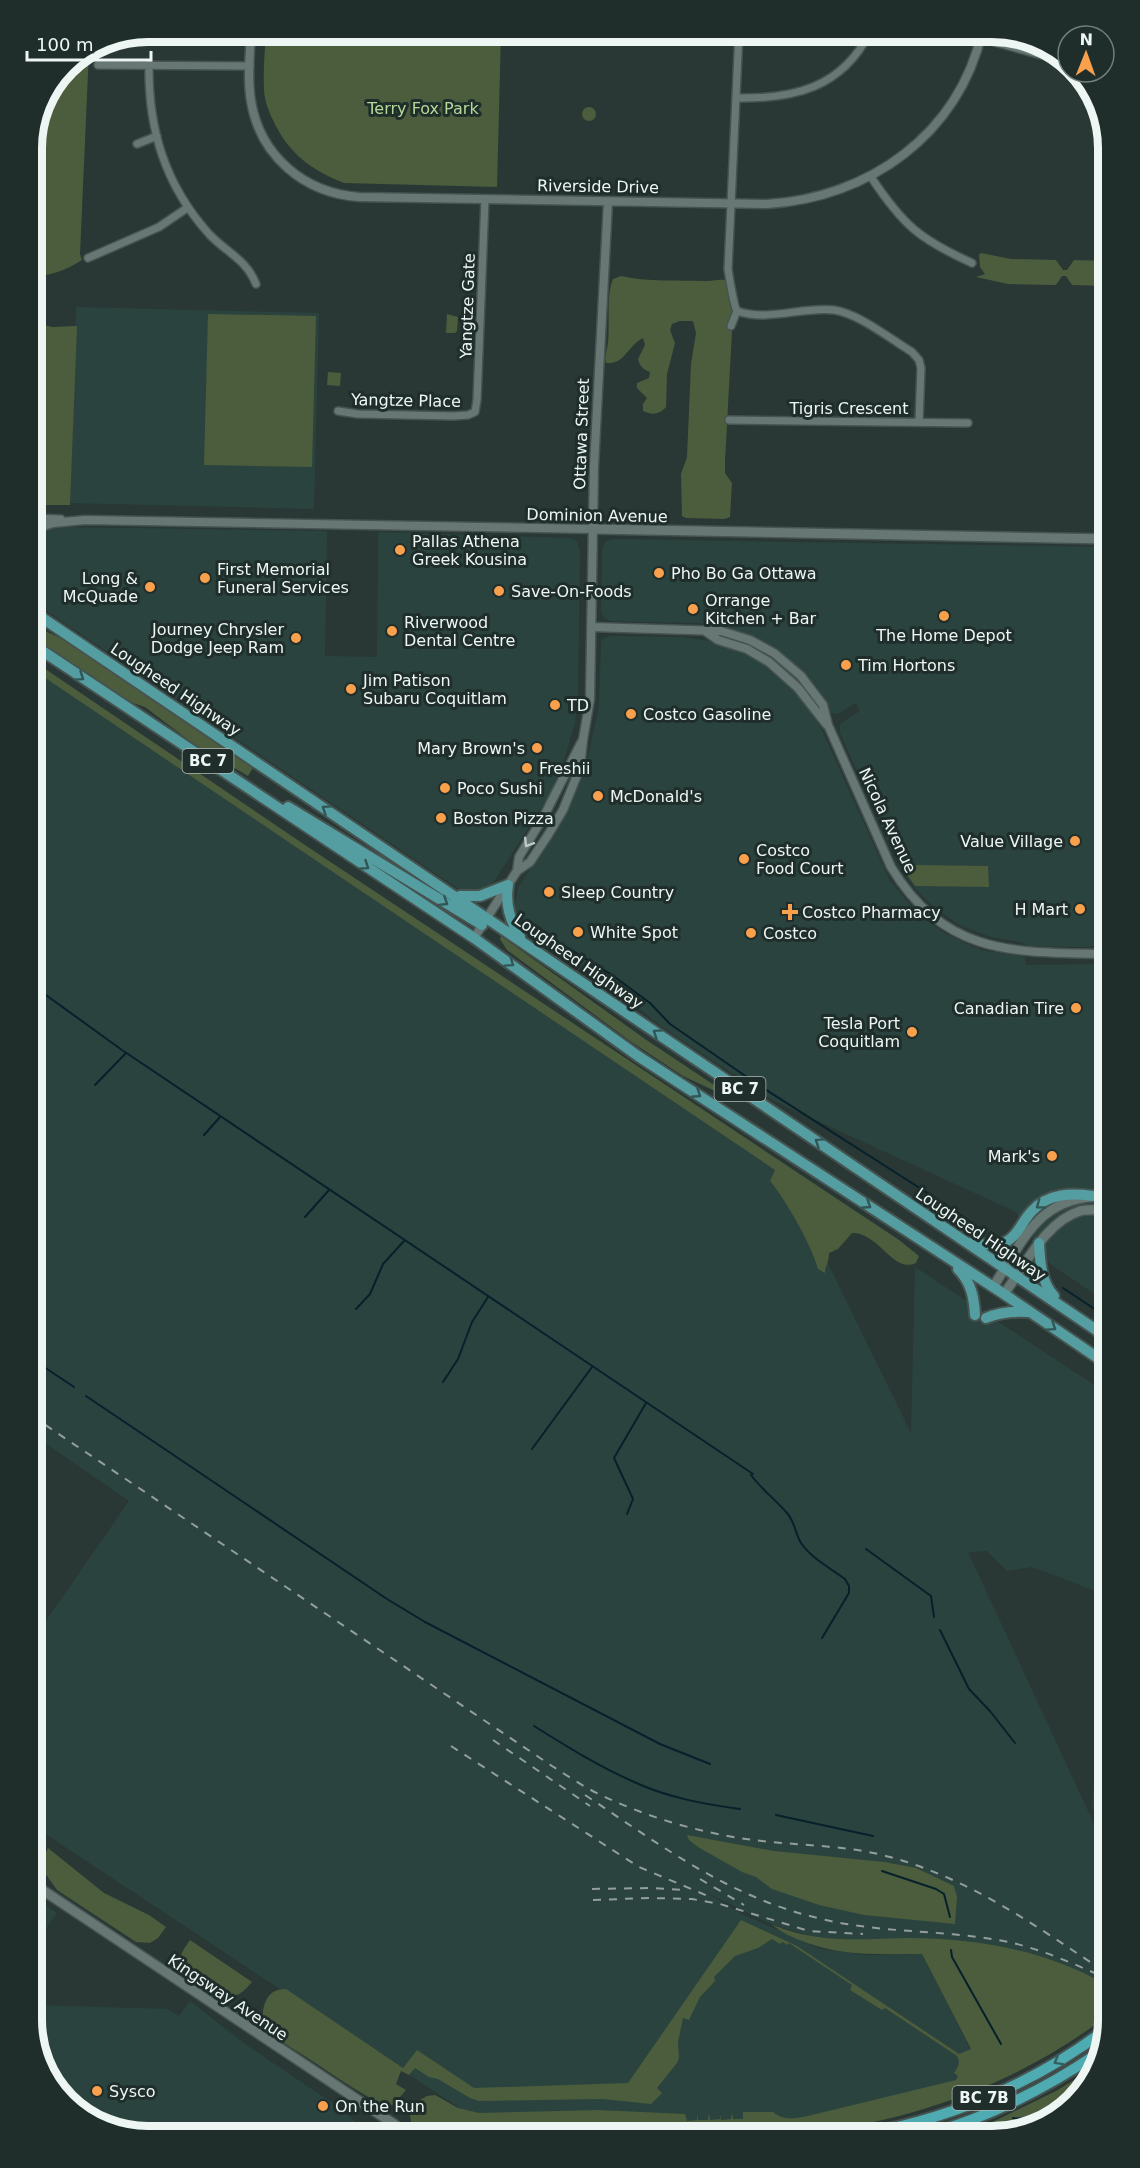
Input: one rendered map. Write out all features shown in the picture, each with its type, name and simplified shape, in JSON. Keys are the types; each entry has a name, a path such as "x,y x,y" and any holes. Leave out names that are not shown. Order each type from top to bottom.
{"highway":[{"name":"BC 7B","path":"901,2126 958,2109 993,2094 1066,2056 1097,2034"},
{"name":"BC 7B","path":"957,2126 1038,2091 1091,2058"}],"main road":[{"name":"Dominion Avenue","path":"593,530 1098,539"},
{"name":"Lougheed Highway","path":"42,617 457,896 485,921 522,940 1098,1331"},
{"name":"BC 7","path":"42,651 474,938 638,1056 1004,1293 1098,1358"},
{"path":"254,792 301,814 485,921"},
{"path":"457,896 477,897 508,885"},
{"path":"508,885 506,901 514,927 522,940"},
{"path":"968,1243 1001,1244 1011,1239 1032,1211 1057,1195 1072,1193 1098,1196"},
{"path":"993,1287 1037,1222 1068,1200 1093,1196"},
{"path":"1004,1293 1055,1224 1080,1211 1098,1210"},
{"path":"1039,1243 1041,1270 1048,1290 1067,1310"},
{"path":"948,1257 968,1282 980,1316 1014,1311 1030,1312"},
{"name":"Kingsway Avenue","path":"42,1890 396,2126"}],"street":[{"name":"Riverside Drive","path":"251,42 251,101 261,134 281,163 308,183 325,191 348,196 730,203 799,201 828,194 871,177 909,150 939,120 963,82 978,42"},
{"path":"739,42 728,269 734,292 734,306 737,311 745,313 780,314 820,310 840,312 855,317 912,352 920,364 920,422"},
{"path":"736,98 774,98 798,93 818,85 854,57 864,42"},
{"path":"1004,43 1041,55"},
{"path":"149,64 148,90 164,164 187,208 211,236 250,269 256,284"},
{"path":"98,65 250,66"},
{"path":"137,144 157,136"},
{"path":"871,177 892,208 914,231 942,249 972,263"},
{"name":"Yangtze Gate","path":"473,414 477,400 485,199"},
{"name":"Ottawa Street","path":"474,938 517,871 530,862 563,810 580,768 590,699 595,443 608,201"},
{"path":"88,258 159,227 187,208"},
{"path":"731,326 737,311"},
{"name":"Yangtze Place","path":"338,411 358,414 460,416 473,414"},
{"name":"Tigris Crescent","path":"729,420 968,423"},
{"name":"Dominion Avenue","path":"42,518 593,530"},
{"name":"Dominion Avenue","path":"42,527 85,520"},
{"name":"Nicola Avenue","path":"591,627 721,631 750,640 774,653 801,676 826,712 828,725"},
{"name":"Nicola Avenue","path":"705,632 718,640 747,649 769,662 803,694 828,725 891,867 903,887 928,913 960,934 1011,950 1098,954"},
{"path":"747,649 759,651 780,665 791,667"},
{"path":"783,675 794,676 819,700"},
{"name":"Ottawa Street","path":"517,871 519,857 544,816 583,740"}],"shaded area":[{"path":"76,307 319,313 314,509 70,503"},
{"path":"64,527 327,531 325,656 377,657 378,532 569,538 577,541 580,551 578,694 575,723 552,791 488,888 477,892 460,890 42,608 42,531"},
{"path":"613,539 1098,547 1098,945 1028,946 1021,942 991,937 974,931 958,924 936,909 917,891 899,866 840,733 840,724 860,711 856,703 838,714 831,713 797,669 734,631 699,623 611,621 604,618 601,612 602,549 606,541"},
{"path":"609,636 681,637 718,642 740,649 764,662 796,690 821,728 890,881 917,913 944,933 981,950 1025,957 1026,965 1098,964 1098,1296 1050,1264 1016,1212 772,1100 662,1027 620,993 518,923 514,910 518,888 561,821 586,765 599,706 601,642"},
{"path":"42,674 784,1174 911,1433 915,1267 1098,1387 1098,1592 1032,1567 1007,1571 987,1551 968,1552 1098,1832 1098,1980 1050,1960 997,1946 946,1939 844,1941 811,1936 773,1925 703,1891 744,1915 821,1949 865,1955 922,1954 984,2076 814,2126 487,2126 42,1832 42,1627 129,1501 42,1441"},
{"path":"1098,1743 1098,1819 1092,1807"},
{"path":"42,1902 57,1913 42,1934"},
{"path":"190,2001 245,2044 344,2111 359,2126 141,2126 114,2120 101,2115 78,2100 56,2073 44,2041 42,2005 167,2009 179,2016"}],"green space":[{"name":"Terry Fox Park","path":"265,42 501,42 497,187 344,183 321,172 293,151 279,132 265,96"},
{"path":"89,60 80,254 82,260 58,272 42,275 43,134 50,107 56,95 73,73"},
{"path":"586,107 592,107 596,114 592,121 586,121 582,117 582,111"},
{"path":"981,253 1011,259 1056,260 1063,270 1067,270 1074,260 1098,261 1098,286 1072,285 1066,276 1062,276 1056,285 1008,284 976,277 985,274 980,267 979,255"},
{"path":"621,276 652,280 728,281 733,313 728,322 732,331 725,461 725,473 732,483 730,517 725,519 682,516 681,474 687,457 691,364 696,333 693,321 680,321 672,324 670,330 675,343 667,374 666,407 661,412 652,414 643,411 643,404 647,398 637,388 637,383 649,378 650,372 642,367 638,359 645,345 643,338 618,361 606,363 611,286 613,279"},
{"path":"208,314 316,316 312,467 204,465"},
{"path":"447,314 458,317 455,333 446,333"},
{"path":"42,324 52,327 77,326 70,505 42,505"},
{"path":"328,372 341,373 340,386 327,385"},
{"path":"42,630 69,642 254,766 248,776 195,745 145,707 124,700 42,645"},
{"path":"42,667 308,847 899,1240 919,1256 916,1263 908,1265 900,1263 871,1239 852,1233 838,1249 829,1253 825,1273 818,1269 798,1224 770,1181 775,1170 42,676"},
{"path":"916,865 988,866 989,887 915,886 902,867"},
{"path":"501,936 645,1039 717,1087 713,1090 683,1076 630,1041 507,950 500,939"},
{"path":"687,1835 774,1851 884,1862 916,1868 954,1886 957,1897 955,1924 864,1915 819,1905 772,1889 756,1877 742,1872 698,1847 689,1840"},
{"path":"48,1848 104,1893 149,1915 166,1927 158,1938 150,1943 136,1942 57,1890 42,1869 42,1862"},
{"path":"741,1920 797,1946 959,2054 971,2049 922,1954 843,1952 797,1939 773,1925 824,1938 909,1938 987,1944 1037,1955 1098,1981 1098,2022 1031,2065 990,2085 947,2101 903,2115 852,2126 412,2126 410,2115 418,2101 435,2095 458,2108 479,2113 598,2110 685,2114 687,2121 697,2120 697,2113 698,2120 708,2120 709,2113 710,2120 720,2119 720,2114 721,2120 731,2119 732,2112 733,2119 743,2119 743,2112 773,2112 782,2117 797,2118 956,2080 958,2076 954,2073 959,2061 957,2056 885,2008 882,2010 850,1990 852,1985 789,1943 788,1945 782,1942 780,1944 772,1939 758,1948 735,1956 714,1977 715,1981 700,1997 689,2020 683,2018 678,2042 679,2058 657,2088 662,2093 651,2104 603,2099 479,2101 415,2068 409,2075 401,2071 396,2084 406,2090 394,2104 387,2107 355,2089 273,2035 263,2018 264,2006 273,1992 286,1989 403,2068 417,2050 474,2088 628,2083"},
{"path":"190,1940 252,1982 240,1994 229,1997 215,1994 199,1985 181,1967 182,1952"},
{"path":"1083,2075 1067,2095 1045,2112 1013,2124 984,2126 1056,2091"}],"water":[{"path":"940,1201 979,1227 977,1229 964,1226 937,1206"}],"waterway":[{"path":"534,927 612,975 650,1003 670,1024 757,1084 940,1201"},
{"path":"42,992 122,1050 753,1474"},
{"path":"95,1085 126,1053"},
{"path":"204,1135 220,1117"},
{"path":"305,1217 329,1190"},
{"path":"356,1309 370,1294 383,1264 404,1241"},
{"path":"1063,1288 1098,1311"},
{"path":"443,1382 458,1359 472,1322 488,1297"},
{"path":"42,1366 74,1387"},
{"path":"532,1449 592,1367"},
{"path":"86,1396 387,1599 425,1622 660,1744 710,1764"},
{"path":"627,1514 633,1499 614,1458 646,1403"},
{"path":"751,1475 790,1516 805,1548 845,1579 849,1586 849,1593 822,1638"},
{"path":"866,1549 931,1596 934,1617"},
{"path":"940,1630 969,1689 1015,1743"},
{"path":"534,1726 594,1762 645,1787 684,1799 740,1809"},
{"path":"776,1815 873,1836"},
{"path":"882,1871 936,1889 944,1894 950,1917"},
{"path":"951,1950 952,1957 1001,2044"},
{"path":"1013,2118 1018,2119 1045,2112"}],"railway":[{"path":"42,1423 552,1766 596,1793 655,1817 710,1832 764,1841 836,1847 890,1857 920,1866 1004,1906 1098,1967"},
{"path":"493,1740 590,1806"},
{"path":"451,1746 639,1867 708,1896"},
{"path":"585,1795 700,1870 760,1899 792,1911 847,1924 955,1934 1011,1943 1049,1954 1097,1974"},
{"path":"700,1879 744,1905"},
{"path":"592,1889 682,1890"},
{"path":"593,1900 692,1899 720,1904 809,1931 863,1934"}],"place":[{"name":"Pallas Athena Greek Kousina","path":"400,550"},
{"name":"Pho Bo Ga Ottawa","path":"659,573"},
{"name":"First Memorial Funeral Services","path":"205,578"},
{"name":"Long & McQuade","path":"150,587"},
{"name":"Save-On-Foods","path":"499,591"},
{"name":"Orrange Kitchen + Bar","path":"693,609"},
{"name":"The Home Depot","path":"944,616"},
{"name":"Riverwood Dental Centre","path":"392,631"},
{"name":"Journey Chrysler Dodge Jeep Ram","path":"296,638"},
{"name":"Tim Hortons","path":"846,665"},
{"name":"Jim Patison Subaru Coquitlam","path":"351,689"},
{"name":"TD","path":"555,705"},
{"name":"Costco Gasoline","path":"631,714"},
{"name":"Mary Brown's","path":"537,748"},
{"name":"Freshii","path":"527,768"},
{"name":"Poco Sushi","path":"445,788"},
{"name":"McDonald's","path":"598,796"},
{"name":"Boston Pizza","path":"441,818"},
{"name":"Value Village","path":"1075,841"},
{"name":"Costco Food Court","path":"744,859"},
{"name":"Sleep Country","path":"549,892"},
{"name":"H Mart","path":"1080,909"},
{"name":"Costco Pharmacy","path":"790,912"},
{"name":"White Spot","path":"578,932"},
{"name":"Costco","path":"751,933"},
{"name":"Canadian Tire","path":"1076,1008"},
{"name":"Tesla Port Coquitlam","path":"912,1032"},
{"name":"Mark's","path":"1052,1156"},
{"name":"Sysco","path":"97,2091"},
{"name":"On the Run","path":"323,2106"}]}
